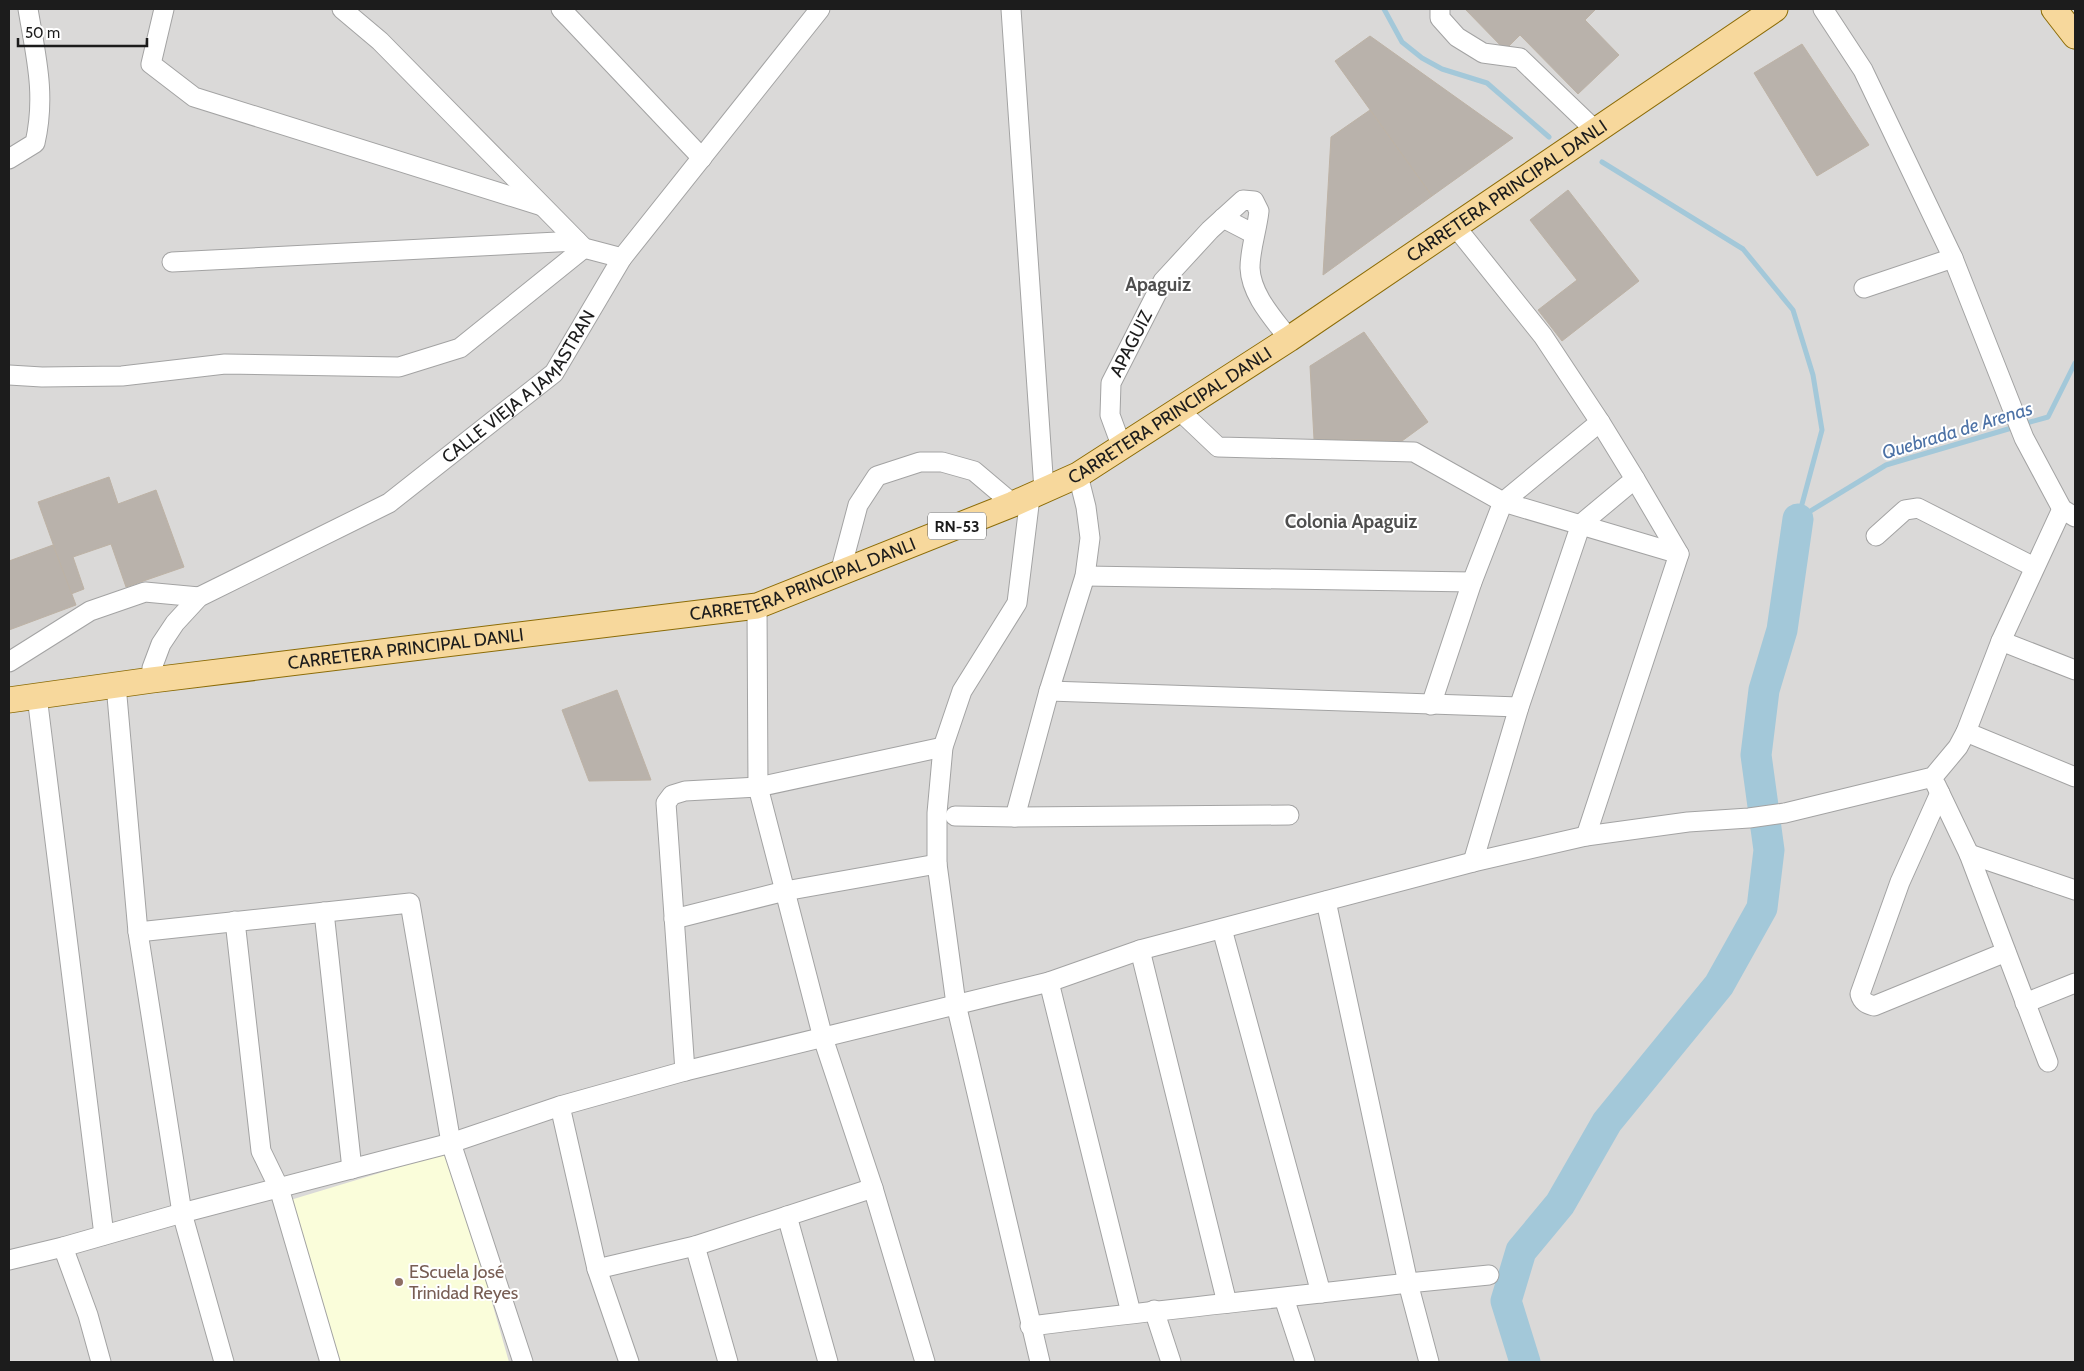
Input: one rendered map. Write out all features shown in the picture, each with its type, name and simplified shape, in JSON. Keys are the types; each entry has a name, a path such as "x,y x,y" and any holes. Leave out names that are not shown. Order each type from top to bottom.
{"main road":[{"name":"CARRETERA PRINCIPAL DANLI","path":"9,700 152,680 757,606 1029,497 1078,475 1289,339 1775,9"},
{"path":"2054,9 2075,36"}],"street":[{"path":"9,159 35,144 40,121 41,83 28,9"},
{"path":"164,9 151,64 194,97 542,206"},
{"path":"342,9 380,41 580,245"},
{"path":"561,9 702,158"},
{"name":"CALLE VIEJA A JAMASTRAN","path":"152,680 152,668 161,644 176,623 199,597 389,502 554,373 622,258 820,9"},
{"path":"1010,9 1029,497 1017,603 962,691 943,747 937,812 937,864 948,959 956,1004 1030,1326 1040,1362"},
{"path":"1440,9 1440,18 1457,38 1482,53 1520,58 1596,130"},
{"path":"1823,9 1863,70 1953,258 2024,438 2069,513 2034,567 2001,641 1966,732 1936,785 1860,994 1861,998 1864,1003 1874,1006 2006,952"},
{"name":"APAGUIZ","path":"1122,446 1110,415 1111,384 1163,281 1223,218 1243,200 1254,201 1259,211 1250,270 1256,292 1289,339"},
{"path":"1223,218 1254,234"},
{"path":"1455,226 1543,336 1600,422 1679,554 1586,836"},
{"path":"9,375 42,377 122,376 224,364 399,367 460,348 580,245"},
{"path":"172,262 580,245 622,258"},
{"path":"1864,288 1953,258"},
{"path":"1179,410 1218,448 1414,452 1502,502 1679,554"},
{"path":"1430,705 1472,582 1502,502 1600,422"},
{"path":"840,573 858,505 877,476 920,462 942,462 974,471 1029,497"},
{"path":"1015,817 1049,691 1085,576 1090,538 1086,507 1078,475"},
{"path":"1473,862 1519,707 1582,524 1635,479"},
{"path":"1876,536 1905,510 1918,508 2034,567"},
{"path":"1085,576 1472,582"},
{"path":"9,662 90,611 145,592 199,597"},
{"path":"757,606 758,787 823,1038 873,1188 925,1362"},
{"path":"2001,641 2075,670"},
{"path":"116,685 138,932 182,1213 224,1362"},
{"path":"1049,691 1519,707"},
{"path":"37,696 104,1235"},
{"path":"1966,732 2075,777"},
{"path":"685,1071 666,803 672,794 685,791 758,787 943,747"},
{"path":"9,1260 451,1143 560,1106 685,1071 1050,982 1140,950 1473,862 1586,836 1688,822 1749,818 1785,813 1936,785"},
{"path":"1936,785 1969,854 2048,1062"},
{"path":"955,816 1289,815"},
{"path":"1969,854 2075,890"},
{"path":"674,919 785,892 937,864"},
{"path":"1326,901 1408,1283 1429,1362"},
{"path":"138,932 410,903 451,1143 523,1362"},
{"path":"324,912 352,1169"},
{"path":"235,922 262,1151 279,1188 330,1362"},
{"path":"1222,929 1321,1293"},
{"path":"1140,950 1227,1303"},
{"path":"1050,982 1131,1313"},
{"path":"2025,1004 2075,983"},
{"path":"560,1106 597,1269 629,1362"},
{"path":"597,1269 695,1246 873,1188"},
{"path":"787,1216 828,1362"},
{"path":"695,1246 728,1362"},
{"path":"63,1247 88,1315 101,1362"},
{"path":"1030,1326 1154,1310 1284,1298 1489,1275"},
{"path":"1284,1298 1305,1362"},
{"path":"1154,1310 1171,1362"}],"shaded area":[{"path":"9,9 2075,9 2075,1362 9,1362"},
{"name":"EScuela José Trinidad Reyes","path":"449,1152 509,1362 337,1362 287,1201"}],"building":[{"path":"1465,9 1596,9 1585,20 1619,55 1578,94 1520,35 1505,50"},
{"path":"1370,36 1513,138 1432,196 1335,61"},
{"path":"1802,44 1869,145 1817,176 1754,73"},
{"path":"1370,110 1432,196 1323,275 1331,137"},
{"path":"1568,190 1639,281 1562,341 1538,310 1577,280 1530,220"},
{"path":"1364,332 1428,422 1402,441 1314,439 1310,366"},
{"path":"109,477 118,504 156,490 184,567 126,587 111,544 73,557 84,589 71,594 38,502"},
{"path":"53,545 76,605 9,630 9,561"},
{"path":"617,690 651,780 589,781 562,710"}],"waterway":[{"path":"1384,9 1402,42 1422,58 1442,69 1487,83 1549,137"},
{"path":"1602,162 1743,249 1793,310 1813,375 1822,430 1798,519"},
{"name":"Quebrada de Arenas","path":"2023,424 2048,417 2075,363"},
{"name":"Quebrada de Arenas","path":"1799,518 1886,465 2015,427"},
{"path":"1525,1362 1506,1301 1521,1251 1560,1204 1607,1122 1719,985 1762,908 1769,850 1756,755 1764,690 1782,630 1798,519"}],"place":[{"name":"EScuela José Trinidad Reyes","path":"399,1282"}],"district":[{"name":"Apaguiz","path":"1158,284"},
{"name":"Colonia Apaguiz","path":"1351,521"}]}
